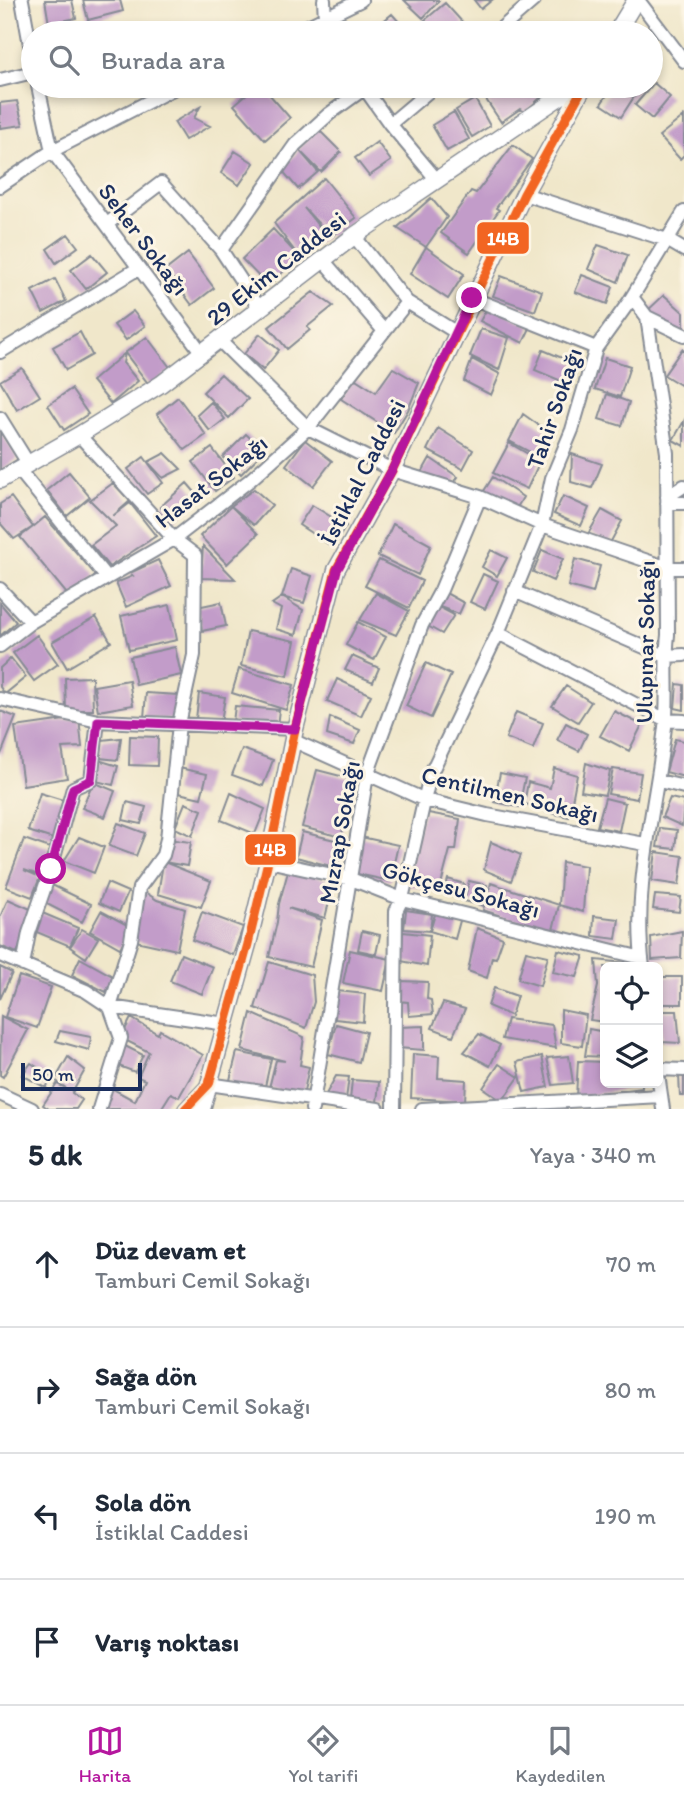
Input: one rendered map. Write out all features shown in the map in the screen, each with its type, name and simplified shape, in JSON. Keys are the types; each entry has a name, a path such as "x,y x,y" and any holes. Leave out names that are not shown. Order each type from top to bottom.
{"street":[{"path":"22,0 26,21"},
{"path":"324,0 325,19"},
{"path":"321,21 361,0"},
{"path":"510,21 534,0"},
{"path":"624,21 637,0 653,21"},
{"path":"663,34 684,61"},
{"path":"0,80 21,75"},
{"path":"41,98 52,151"},
{"path":"0,186 52,151 156,98"},
{"path":"221,250 295,145 350,98"},
{"path":"372,98 436,179"},
{"path":"390,124 421,98"},
{"name":"29 Ekim Caddesi","path":"0,480 161,384 354,236 558,98"},
{"name":"İstiklal Caddesi","path":"202,1109 268,861 294,735 337,570 392,470 524,194 577,98"},
{"name":"Seher Sokağı","path":"52,151 202,353"},
{"path":"107,225 161,183 221,250 260,309"},
{"path":"524,194 667,240 684,250"},
{"name":"Tahir Sokağı","path":"394,1109 396,911 402,899 430,775 498,633 542,525 552,478 572,430 596,348 632,297 684,212"},
{"path":"354,236 407,302 457,333"},
{"path":"323,260 384,331"},
{"path":"0,352 139,268"},
{"path":"632,297 647,317 684,335"},
{"path":"472,298 596,348"},
{"name":"Hasat Sokağı","path":"0,646 31,622 174,539 250,480 308,428 407,302"},
{"name":"Ulupınar Sokağı","path":"642,962 639,936 645,844 659,781 666,720 665,656 668,635 667,453 647,317"},
{"path":"219,340 308,428 392,470 480,497 542,525 668,568 684,568"},
{"path":"0,418 23,466 106,577"},
{"path":"79,435 174,539 195,555 194,655 179,724 167,839 163,855 139,888 131,940 110,1007 121,1038 99,1109"},
{"path":"667,500 684,485"},
{"name":"Mızrap Sokağı","path":"312,1104 367,775 422,625 441,590 480,497"},
{"path":"667,500 684,503"},
{"path":"0,590 31,622"},
{"path":"514,591 665,656 684,655"},
{"path":"498,633 666,720 684,721"},
{"path":"0,699 98,721 179,724 294,735"},
{"path":"23,965 29,933 51,869 73,788 91,780 98,721"},
{"name":"Centilmen Sokağı","path":"294,735 367,775 425,800 487,815 645,844"},
{"path":"659,781 684,788"},
{"name":"Gökçesu Sokağı","path":"268,861 351,879 402,899 642,962"},
{"path":"0,955 86,991 110,1007 226,1024"},
{"path":"663,1072 684,1070"},
{"path":"185,1109 209,1084 312,1104 378,1109"},
{"path":"0,1094 32,1109"},
{"path":"422,1109 662,1103"}],"building":[{"path":"45,0 72,0 76,18 48,21"},
{"path":"83,0 120,0 123,11 88,20"},
{"path":"404,0 437,0 439,1 423,18"},
{"path":"474,0 492,0 481,9"},
{"path":"445,3 461,21 424,21"},
{"path":"392,14 398,21 384,21"},
{"path":"663,91 670,97 652,119 635,105 641,98 663,98"},
{"path":"242,98 272,98 290,118 265,140 234,105"},
{"path":"485,98 540,98 525,112 520,109 501,122"},
{"path":"605,98 633,98 621,117 601,104"},
{"path":"475,99 490,126 472,137 456,110"},
{"path":"17,101 23,125 0,128 0,103"},
{"path":"200,107 194,118 210,126 185,140 174,122"},
{"path":"454,112 469,139 447,151 432,125"},
{"path":"684,116 684,155 680,159 659,136"},
{"path":"317,128 341,152 321,172 300,151 318,172 298,189 282,170"},
{"path":"377,142 391,161 369,176 355,158"},
{"path":"513,145 532,159 496,208 499,210 469,253 441,233 471,191 476,193"},
{"path":"235,151 254,163 239,185 221,173"},
{"path":"324,178 356,218 331,237 304,208 327,237 299,257 274,223"},
{"path":"431,198 447,217 426,247 397,228"},
{"path":"273,229 299,257 268,286 242,259"},
{"path":"68,234 78,247 56,263 47,249"},
{"path":"598,245 628,255 618,282 588,269"},
{"path":"426,247 464,274 448,299 410,274"},
{"path":"188,253 214,288 192,305 166,270"},
{"path":"92,254 107,272 86,289 71,270"},
{"path":"582,275 613,287 607,304 575,292"},
{"path":"501,276 542,291 535,311 493,296"},
{"path":"55,279 66,301 43,313 32,291"},
{"path":"313,292 333,306 307,327 310,330 287,349 269,327"},
{"path":"664,295 684,313 684,335 644,314"},
{"path":"489,305 531,326 523,343 480,321"},
{"path":"133,311 145,326 126,340 114,325"},
{"path":"481,329 509,338 499,370 470,356"},
{"path":"80,332 92,355 66,370 53,347"},
{"path":"260,334 279,350 263,370 244,354"},
{"path":"147,337 172,370 150,386 125,353"},
{"path":"682,349 684,351 684,387 664,375"},
{"path":"543,350 579,365 571,385 535,370"},
{"path":"125,353 123,363 138,381 111,404 92,381"},
{"path":"605,358 630,366 620,397 595,389"},
{"path":"472,359 500,374 491,395 464,381"},
{"path":"22,368 40,396 17,410 0,381"},
{"path":"393,368 419,383 408,410 394,433 341,399 354,378 376,392"},
{"path":"221,374 248,399 229,418 203,392"},
{"path":"71,389 88,414 64,430 48,405"},
{"path":"607,394 629,402 622,426 599,419"},
{"path":"178,397 206,435 185,450 157,414"},
{"path":"211,402 225,419 210,431 197,415"},
{"path":"523,414 551,434 539,457 509,441"},
{"path":"684,421 684,446 673,440"},
{"path":"438,428 473,450 463,469 427,450"},
{"path":"0,431 18,459 0,470"},
{"path":"246,434 264,451 241,474 223,457"},
{"path":"305,440 332,461 313,486 286,465"},
{"path":"509,443 540,461 527,489 493,473"},
{"path":"212,448 234,477 215,491 193,462"},
{"path":"165,453 181,469 163,478 148,462"},
{"path":"572,454 602,464 592,488 571,482"},
{"path":"144,457 163,483 147,494 128,469"},
{"path":"430,458 458,477 450,488 421,474"},
{"path":"69,472 90,497 67,516 47,490"},
{"path":"493,477 523,497 514,513 480,497"},
{"path":"113,483 130,501 113,516 130,503 156,536 109,567 91,545 116,526 90,500"},
{"path":"187,483 200,498 173,521 160,507"},
{"path":"254,489 272,505 254,525 231,506"},
{"path":"563,496 589,508 581,526 554,514"},
{"path":"11,497 33,527 14,539 0,523 0,504"},
{"path":"312,505 346,526 333,547 299,525"},
{"path":"231,506 258,534 227,564 200,536"},
{"path":"602,510 622,521 609,545 588,534"},
{"path":"45,517 96,575 71,599 20,537"},
{"path":"393,524 431,545 418,575 378,556"},
{"path":"203,546 235,579 201,578"},
{"path":"491,550 507,558 497,576 482,567"},
{"path":"542,550 563,559 553,581 533,572"},
{"path":"575,559 600,566 593,593 568,586"},
{"path":"158,560 171,586 126,607 116,583"},
{"path":"379,560 422,581 409,608 365,586"},
{"path":"291,569 312,576 304,603 282,597"},
{"path":"483,574 498,581 485,609 470,602"},
{"path":"444,592 464,603 459,614 437,606 454,615 442,634 426,625"},
{"path":"376,593 409,611 396,635 360,620"},
{"path":"282,597 303,610 296,635 276,629 281,609 272,604"},
{"path":"221,602 226,626 202,631 197,607"},
{"path":"0,603 16,622 0,636"},
{"path":"170,605 177,640 129,650 121,616"},
{"path":"96,617 111,642 67,668 52,642"},
{"path":"358,622 386,637 374,660 346,645"},
{"path":"248,631 295,641 288,676 241,666"},
{"path":"37,635 58,664 34,681 13,653"},
{"path":"175,647 181,675 136,685 130,657"},
{"path":"352,656 379,668 373,682 345,670"},
{"path":"11,658 26,677 5,694 0,687 0,668"},
{"path":"426,663 451,675 431,718 406,706"},
{"path":"239,669 294,685 286,710 232,693"},
{"path":"92,677 93,710 66,710 65,678"},
{"path":"337,679 371,695 361,716 327,701"},
{"path":"129,680 133,705 98,711 94,686"},
{"path":"677,684 684,685 684,710 675,708"},
{"path":"566,686 591,702 578,722 552,706"},
{"path":"146,693 178,695 177,720 144,718"},
{"path":"199,693 225,697 221,722 196,719"},
{"path":"235,706 279,710 277,726 233,722"},
{"path":"0,711 16,717 0,757"},
{"path":"614,711 642,725 629,751 600,736"},
{"path":"516,712 543,723 533,749 506,738"},
{"path":"330,717 360,730 354,744 327,735"},
{"path":"79,718 82,747 62,748 67,778 23,785 15,727"},
{"path":"566,723 587,734 579,751 557,740"},
{"path":"130,736 158,737 157,766 129,765"},
{"path":"121,738 118,760 100,758 102,740"},
{"path":"675,739 684,741 684,777 666,772"},
{"path":"242,749 273,760 263,786 232,775"},
{"path":"98,760 118,766 113,785 92,780"},
{"path":"586,763 610,771 605,795 581,791"},
{"path":"179,768 207,774 201,798 174,792"},
{"path":"554,768 577,775 569,817 546,812 547,808 524,804 528,782 550,788"},
{"path":"613,769 641,773 637,799 608,794"},
{"path":"317,770 356,780 341,837 302,827"},
{"path":"500,773 525,778 519,807 494,802"},
{"path":"93,782 115,791 105,817 82,808"},
{"path":"40,793 66,801 53,839 28,831"},
{"path":"231,793 265,809 255,834 221,820"},
{"path":"605,798 625,803 619,831 597,827"},
{"path":"670,798 684,801 682,826 662,817"},
{"path":"127,802 146,807 141,824 123,820"},
{"path":"185,803 202,810 192,836 175,828"},
{"path":"423,812 460,819 456,850 450,850 439,892 405,885"},
{"path":"118,823 145,833 136,856 109,846"},
{"path":"660,828 677,830 675,849 657,847"},
{"path":"302,832 343,842 338,868 296,857"},
{"path":"79,837 104,847 94,873 64,861"},
{"path":"361,837 398,845 390,881 353,873"},
{"path":"24,839 50,848 39,875 24,870 40,877 32,897 6,887"},
{"path":"167,839 191,842 187,866 164,862 211,881 201,907 158,894"},
{"path":"491,842 521,855 511,881 484,870"},
{"path":"656,852 683,856 679,885 652,881"},
{"path":"562,862 586,866 583,912 559,905"},
{"path":"289,868 334,882 325,918 288,908 322,920 311,967 269,957"},
{"path":"448,879 464,884 461,898 444,894"},
{"path":"469,881 487,885 484,906 464,901"},
{"path":"107,883 128,892 119,912 99,903"},
{"path":"491,883 559,905 553,930 483,910"},
{"path":"52,885 91,904 82,922 43,902"},
{"path":"139,888 157,900 185,909 177,950 131,940"},
{"path":"655,895 681,897 679,912 653,909"},
{"path":"8,899 35,911 17,953 0,946 0,917"},
{"path":"406,910 432,914 430,931 404,929"},
{"path":"101,911 131,927 120,948 90,931"},
{"path":"436,911 461,917 455,939 430,931"},
{"path":"40,912 78,928 70,946 32,930"},
{"path":"202,912 243,927 233,955 192,940"},
{"path":"594,916 619,919 616,939 593,936"},
{"path":"477,928 503,938 496,958 492,957 487,978 468,971"},
{"path":"82,929 98,938 86,958 70,947"},
{"path":"362,931 380,935 376,954 358,950"},
{"path":"682,931 681,958 652,960 651,937"},
{"path":"403,932 430,935 427,966 401,961"},
{"path":"350,950 390,959 383,991 343,983"},
{"path":"558,950 584,956 577,977 553,972"},
{"path":"526,951 548,956 540,986 518,979"},
{"path":"181,954 213,967 202,994 170,981"},
{"path":"80,958 114,977 106,992 72,975"},
{"path":"596,960 615,962 600,962 600,1021 590,1020 598,986"},
{"path":"269,962 312,975 314,1002 306,1028 255,1008"},
{"path":"0,967 12,973 0,999"},
{"path":"19,976 51,987 37,1028 5,1017"},
{"path":"663,977 682,977 682,1004 663,1004"},
{"path":"399,981 428,982 427,999 431,1000 433,1014 409,1016 408,1002 398,1001"},
{"path":"494,988 517,996 511,1016 488,1006"},
{"path":"337,991 365,994 363,1022 335,1019"},
{"path":"443,1003 465,1009 453,1036 432,1028"},
{"path":"561,1010 586,1015 582,1046 561,1043"},
{"path":"663,1011 677,1011 680,1043 663,1042"},
{"path":"251,1013 304,1037 300,1065 309,1067 303,1096 269,1088 276,1060 285,1061 242,1050"},
{"path":"1,1016 28,1030 3,1077 0,1075"},
{"path":"131,1018 158,1034 160,1030 203,1055 179,1097 171,1093 161,1109 108,1109 100,1105 106,1085 135,1101 145,1080 138,1077 149,1052 121,1038"},
{"path":"507,1019 552,1025 556,1048 502,1039"},
{"path":"336,1024 366,1032 359,1062 328,1054"},
{"path":"424,1026 424,1050 398,1048 398,1027"},
{"path":"589,1029 600,1031 600,1057 585,1056"},
{"path":"60,1031 91,1037 89,1050 56,1041"},
{"path":"479,1034 500,1045 490,1066 464,1052"},
{"path":"123,1045 143,1055 135,1072 116,1065"},
{"path":"237,1052 271,1059 264,1091 229,1084"},
{"path":"413,1054 439,1056 438,1078 466,1080 465,1101 411,1098"},
{"path":"542,1056 548,1087 524,1092 517,1062"},
{"path":"569,1056 573,1083 553,1085 547,1058"},
{"path":"68,1057 85,1070 72,1093 82,1100 76,1109 49,1109 43,1105 57,1084 66,1088 55,1080"},
{"path":"578,1061 600,1062 600,1088 642,1088 576,1097"},
{"path":"31,1063 52,1077 46,1088 22,1075"},
{"path":"499,1064 519,1077 502,1101 483,1088"},
{"path":"679,1075 684,1075 684,1096 680,1096"},
{"path":"336,1076 349,1077 346,1099 325,1096"},
{"path":"352,1080 379,1082 377,1103 350,1100"}],"transit line":[{"name":"14B","path":"185,1109 209,1084 248,944 295,729 336,570 392,470 524,194 577,98"}],"route":[{"path":"51,869 73,788 91,780 98,721 295,729 337,570 392,470 472,298"}]}
